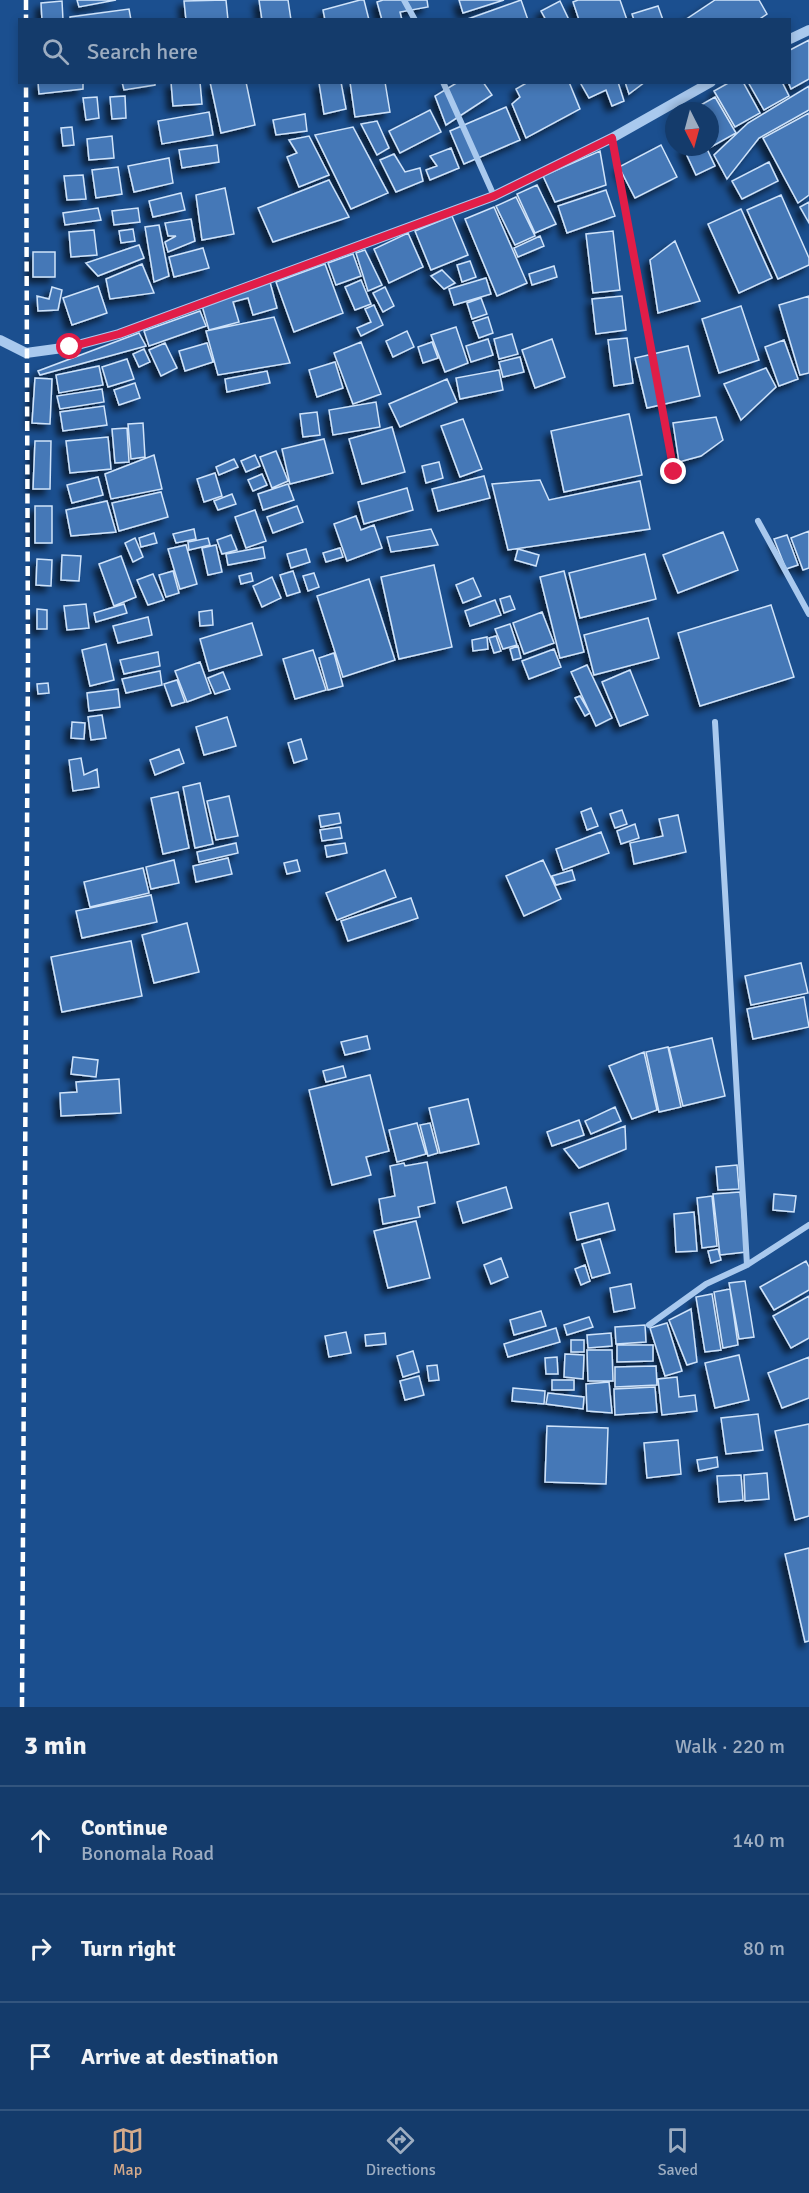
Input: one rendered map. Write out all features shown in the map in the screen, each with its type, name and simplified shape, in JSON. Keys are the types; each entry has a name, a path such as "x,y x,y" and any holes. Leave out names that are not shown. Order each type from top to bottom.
{"street":[{"path":"404,0 414,18"},
{"path":"791,38 809,30"},
{"path":"444,84 494,196"},
{"path":"0,340 26,353 70,347 119,334 494,196 612,138 707,84"},
{"path":"612,138 674,472"},
{"path":"758,520 809,614"},
{"path":"715,722 747,1265"},
{"path":"649,1325 706,1284 747,1265 809,1224"}],"building":[{"path":"77,0 116,0 79,7"},
{"path":"226,0 228,18 186,18 184,1"},
{"path":"259,0 288,0 291,18 262,18"},
{"path":"364,0 368,18 325,18 323,10"},
{"path":"427,0 428,7 400,12 402,18 381,18 377,2"},
{"path":"459,0 504,0 463,13"},
{"path":"521,0 527,18 471,18"},
{"path":"620,0 626,18 578,18 573,2"},
{"path":"715,0 759,0 767,14 761,18 688,18"},
{"path":"62,1 63,18 42,18 41,3"},
{"path":"560,1 568,18 545,18 541,11"},
{"path":"658,6 662,18 633,18 632,14"},
{"path":"129,9 131,18 70,18"},
{"path":"809,40 809,79 791,89 789,84 791,84 791,49"},
{"path":"38,84 83,84 83,89 39,94"},
{"path":"122,84 155,84 155,85 124,90"},
{"path":"171,84 200,84 202,104 173,106"},
{"path":"210,84 246,84 255,125 221,133"},
{"path":"319,84 341,84 346,109 324,114"},
{"path":"350,84 385,84 390,112 355,117"},
{"path":"455,84 484,84 492,95 446,125 435,96"},
{"path":"525,84 570,84 580,109 526,138 512,104 520,97 516,89"},
{"path":"581,84 619,84 624,101 612,106 606,90 589,98"},
{"path":"626,84 642,84 629,94"},
{"path":"726,84 744,84 760,113 735,127 714,91"},
{"path":"749,84 783,84 789,96 764,110"},
{"path":"809,86 809,110 759,138 727,179 715,156 719,156 719,150 748,123"},
{"path":"125,96 126,118 112,119 110,97"},
{"path":"97,97 99,118 86,120 83,98"},
{"path":"715,97 718,102 706,102"},
{"path":"719,104 736,133 719,143"},
{"path":"506,107 520,140 464,164 450,131"},
{"path":"430,110 441,132 400,153 389,131"},
{"path":"209,112 213,135 162,144 158,121"},
{"path":"809,113 809,195 798,203 763,138"},
{"path":"305,114 307,131 276,135 273,120"},
{"path":"377,121 389,148 377,155 361,124"},
{"path":"72,127 74,145 63,146 61,128"},
{"path":"353,127 388,193 351,209 315,135"},
{"path":"112,136 114,158 89,160 87,139"},
{"path":"309,136 329,175 299,187 287,157 297,153 289,140"},
{"path":"217,145 219,162 182,168 179,150"},
{"path":"661,145 677,177 635,198 619,167"},
{"path":"451,148 459,168 430,180 426,170 437,166 430,156"},
{"path":"600,151 606,185 555,202 543,176"},
{"path":"394,154 405,172 420,168 423,181 396,192 380,160"},
{"path":"687,156 710,156 715,166 696,175"},
{"path":"169,158 173,183 134,192 128,166"},
{"path":"769,162 778,181 742,199 732,181"},
{"path":"118,167 122,194 96,198 92,170"},
{"path":"83,175 86,199 67,200 64,176"},
{"path":"329,180 349,217 273,242 258,208"},
{"path":"537,185 556,224 535,233 517,194"},
{"path":"225,188 234,234 202,240 196,195"},
{"path":"606,190 615,216 567,233 558,206"},
{"path":"181,193 185,210 153,217 149,201"},
{"path":"781,195 809,258 809,265 778,279 747,210"},
{"path":"516,197 535,236 515,245 496,206"},
{"path":"809,202 809,223 800,207"},
{"path":"494,207 527,283 497,296 465,219"},
{"path":"98,208 101,220 65,225 63,213"},
{"path":"138,208 140,222 114,225 112,211"},
{"path":"741,209 772,278 739,293 708,224"},
{"path":"452,216 468,255 431,270 415,231"},
{"path":"191,219 195,241 168,252 165,242 176,236 168,236 165,223"},
{"path":"159,225 169,276 154,282 145,227"},
{"path":"133,229 135,241 121,243 119,231"},
{"path":"94,230 97,255 71,257 69,232"},
{"path":"613,231 620,290 593,293 586,234"},
{"path":"408,233 423,267 389,283 374,249"},
{"path":"540,236 544,246 518,257 514,248"},
{"path":"675,241 700,301 658,313 650,260"},
{"path":"139,245 144,258 98,276 86,263"},
{"path":"203,248 209,268 174,277 169,257"},
{"path":"365,250 382,285 368,291 356,253"},
{"path":"33,252 55,252 55,277 33,277"},
{"path":"353,254 361,276 336,285 328,263"},
{"path":"470,261 476,277 462,282 457,265"},
{"path":"142,264 154,293 110,299 106,279"},
{"path":"325,264 343,313 294,332 276,282"},
{"path":"554,266 557,277 532,285 529,274"},
{"path":"442,270 455,283 444,289 431,276"},
{"path":"486,278 491,294 454,305 449,289"},
{"path":"361,280 371,304 355,310 345,287"},
{"path":"270,282 277,308 253,315 248,298 233,302 239,322 209,330 201,302"},
{"path":"98,286 107,313 72,325 63,298"},
{"path":"52,287 62,290 58,310 38,311 37,296 49,299"},
{"path":"385,287 394,306 383,312 373,293"},
{"path":"622,296 626,330 596,334 592,299"},
{"path":"809,296 809,373 800,375 779,305"},
{"path":"481,298 487,314 472,319 467,303"},
{"path":"374,305 383,325 361,336 357,328 371,322 365,309"},
{"path":"741,306 759,360 719,373 702,319"},
{"path":"200,311 206,326 149,346 144,331"},
{"path":"274,317 290,363 218,375 206,331"},
{"path":"488,317 493,333 479,338 473,322"},
{"path":"456,327 468,363 445,372 431,335"},
{"path":"407,331 414,347 393,357 386,341"},
{"path":"139,333 146,346 40,375 38,371"},
{"path":"512,334 518,354 499,359 494,339"},
{"path":"627,338 633,383 614,386 608,340"},
{"path":"488,339 493,355 471,362 466,346"},
{"path":"552,339 565,377 535,388 522,350"},
{"path":"784,340 798,379 779,386 765,347"},
{"path":"361,342 381,394 353,404 334,353"},
{"path":"432,342 438,358 423,363 418,347"},
{"path":"165,343 177,368 161,376 149,350"},
{"path":"207,343 213,362 185,371 179,351"},
{"path":"688,346 700,396 647,408 635,358"},
{"path":"144,349 150,362 139,367 133,354"},
{"path":"520,357 524,372 503,377 499,362"},
{"path":"127,359 134,379 108,387 102,367"},
{"path":"335,362 343,388 317,397 309,370"},
{"path":"99,366 103,385 59,393 56,375"},
{"path":"766,368 776,387 741,420 724,384"},
{"path":"499,370 503,390 460,399 456,378"},
{"path":"267,371 270,383 227,392 225,379"},
{"path":"35,378 52,379 50,424 32,423"},
{"path":"447,379 457,402 400,427 389,404"},
{"path":"135,383 140,398 119,405 114,390"},
{"path":"102,389 104,402 60,409 57,396"},
{"path":"376,402 380,427 333,435 329,410"},
{"path":"104,406 107,425 63,431 60,412"},
{"path":"317,412 320,435 303,437 300,414"},
{"path":"629,414 642,475 564,492 551,431"},
{"path":"716,417 723,440 701,456 679,462 673,423"},
{"path":"463,419 482,469 460,477 441,426"},
{"path":"143,423 145,457 131,459 128,424"},
{"path":"392,427 405,472 362,484 349,439"},
{"path":"127,428 129,462 115,463 112,429"},
{"path":"108,437 111,469 70,473 66,441"},
{"path":"324,439 333,473 290,484 282,449"},
{"path":"35,441 51,441 50,489 33,489"},
{"path":"276,451 288,481 272,488 260,457"},
{"path":"154,455 162,489 111,499 105,474"},
{"path":"255,455 260,466 246,472 241,461"},
{"path":"234,459 238,467 219,475 216,467"},
{"path":"439,462 443,478 426,483 422,466"},
{"path":"215,473 222,496 204,502 197,479"},
{"path":"262,474 267,485 253,491 248,480"},
{"path":"484,476 490,498 438,511 432,489"},
{"path":"98,477 103,495 72,503 67,485"},
{"path":"540,480 549,500 640,481 650,529 508,550 492,484"},
{"path":"288,484 294,500 263,510 258,494"},
{"path":"407,488 413,510 364,524 358,502"},
{"path":"161,492 168,517 119,531 112,503"},
{"path":"232,494 236,504 218,510 214,501"},
{"path":"107,501 116,532 71,536 66,510"},
{"path":"35,506 52,506 52,543 35,543"},
{"path":"297,506 303,522 273,533 267,517"},
{"path":"255,510 266,541 246,548 235,517"},
{"path":"356,516 361,530 374,525 382,548 347,561 334,524"},
{"path":"194,529 196,539 176,543 173,534"},
{"path":"431,529 438,545 391,552 387,537"},
{"path":"809,531 809,568 803,570 791,538"},
{"path":"723,532 738,570 678,593 663,555"},
{"path":"154,533 157,543 141,547 139,538"},
{"path":"231,535 237,550 222,554 217,540"},
{"path":"787,535 798,565 786,569 774,539"},
{"path":"135,538 143,557 133,562 125,543"},
{"path":"208,538 210,545 189,550 188,542"},
{"path":"186,545 197,584 180,589 168,549"},
{"path":"216,545 222,572 208,575 202,548"},
{"path":"263,547 265,558 228,565 226,554"},
{"path":"340,548 343,557 326,562 323,553"},
{"path":"306,549 310,562 291,568 287,554"},
{"path":"518,549 539,555 536,566 515,560"},
{"path":"645,554 656,599 580,618 569,573"},
{"path":"62,555 81,556 79,581 61,580"},
{"path":"121,556 136,597 114,606 99,564"},
{"path":"37,559 52,560 51,586 36,585"},
{"path":"434,565 452,647 399,659 381,577"},
{"path":"173,571 179,593 166,597 159,575"},
{"path":"293,571 300,592 287,596 280,575"},
{"path":"564,571 584,652 560,658 540,577"},
{"path":"251,573 253,581 241,584 239,576"},
{"path":"314,573 319,587 308,591 303,576"},
{"path":"153,574 164,600 148,605 137,580"},
{"path":"272,577 281,598 262,607 253,586"},
{"path":"473,578 481,596 463,603 456,585"},
{"path":"369,579 395,660 343,677 317,596"},
{"path":"510,596 515,609 504,613 500,599"},
{"path":"495,600 501,615 470,626 465,611"},
{"path":"86,604 89,628 67,630 64,606"},
{"path":"124,604 127,613 96,622 94,613"},
{"path":"771,605 794,677 700,706 678,633"},
{"path":"37,609 47,610 47,629 37,629"},
{"path":"212,610 213,625 200,626 199,612"},
{"path":"542,612 554,643 524,654 513,623"},
{"path":"148,617 152,635 118,643 113,626"},
{"path":"648,618 659,658 594,675 584,635"},
{"path":"252,623 262,655 209,671 200,639"},
{"path":"510,624 517,645 503,649 495,629"},
{"path":"496,636 501,651 494,653 489,638"},
{"path":"487,637 488,649 473,651 472,640"},
{"path":"106,644 114,680 90,686 82,650"},
{"path":"518,646 521,658 513,660 510,649"},
{"path":"554,649 561,667 529,679 522,661"},
{"path":"313,650 326,690 295,699 283,659"},
{"path":"158,652 160,666 124,674 120,660"},
{"path":"334,653 343,686 328,690 319,658"},
{"path":"200,662 211,693 187,702 175,671"},
{"path":"587,665 612,718 596,726 571,672"},
{"path":"630,670 648,715 620,726 602,682"},
{"path":"160,671 162,685 126,693 122,679"},
{"path":"223,672 230,689 215,694 208,678"},
{"path":"177,680 185,702 172,706 164,684"},
{"path":"48,683 49,693 38,694 37,684"},
{"path":"118,689 120,707 89,711 87,693"},
{"path":"580,696 590,713 585,716 575,698"},
{"path":"102,715 106,738 91,740 88,717"},
{"path":"227,717 236,746 204,755 196,727"},
{"path":"72,722 85,723 84,739 71,738"},
{"path":"301,739 307,759 294,763 288,743"},
{"path":"179,749 184,763 155,775 150,760"},
{"path":"81,758 84,775 97,769 99,787 73,791 69,760"},
{"path":"200,783 213,844 195,848 183,787"},
{"path":"178,792 189,848 163,854 151,798"},
{"path":"229,796 238,836 216,840 207,801"},
{"path":"591,808 598,826 587,830 581,812"},
{"path":"622,810 627,824 615,828 610,814"},
{"path":"339,813 341,823 321,827 319,816"},
{"path":"678,815 686,852 634,864 630,843 663,836 659,819"},
{"path":"635,824 639,838 621,844 617,831"},
{"path":"340,827 342,838 322,841 320,830"},
{"path":"601,832 609,853 563,870 556,849"},
{"path":"236,843 238,853 199,862 197,852"},
{"path":"345,843 347,853 327,857 325,846"},
{"path":"228,858 232,874 196,882 193,866"},
{"path":"174,860 179,883 151,889 146,867"},
{"path":"297,860 300,871 287,874 284,863"},
{"path":"543,860 561,899 524,916 506,876"},
{"path":"143,868 149,893 90,907 84,882"},
{"path":"385,870 396,897 337,920 326,893"},
{"path":"572,870 575,880 556,885 552,876"},
{"path":"151,895 157,922 82,938 76,911"},
{"path":"411,898 418,918 348,941 341,921"},
{"path":"187,923 199,972 154,983 142,935"},
{"path":"131,941 142,996 62,1012 51,957"},
{"path":"801,963 808,993 751,1005 745,976"},
{"path":"804,997 809,1027 753,1039 747,1009"},
{"path":"367,1036 370,1049 345,1055 341,1042"},
{"path":"712,1038 725,1096 683,1106 669,1048"},
{"path":"668,1047 681,1107 659,1112 646,1052"},
{"path":"644,1052 657,1110 632,1119 609,1066"},
{"path":"73,1057 98,1060 96,1077 71,1074"},
{"path":"343,1066 346,1077 326,1082 323,1071"},
{"path":"370,1075 389,1151 366,1157 371,1175 332,1185 309,1090"},
{"path":"119,1079 121,1113 61,1116 60,1093 77,1092 76,1082"},
{"path":"468,1099 479,1144 440,1153 429,1108"},
{"path":"615,1107 621,1121 591,1134 585,1121"},
{"path":"579,1120 584,1135 552,1146 547,1132"},
{"path":"417,1123 426,1154 397,1162 389,1130"},
{"path":"430,1123 438,1153 428,1156 420,1125"},
{"path":"625,1126 626,1149 579,1168 564,1149"},
{"path":"427,1162 435,1203 418,1207 420,1217 383,1224 379,1199 395,1196 390,1166"},
{"path":"737,1165 739,1189 718,1190 716,1167"},
{"path":"506,1187 512,1208 463,1223 457,1202"},
{"path":"740,1192 746,1252 720,1255 713,1194"},
{"path":"774,1194 796,1196 794,1212 773,1210"},
{"path":"712,1196 717,1246 702,1248 697,1198"},
{"path":"608,1203 615,1230 577,1240 570,1213"},
{"path":"694,1212 697,1251 676,1252 674,1214"},
{"path":"416,1221 430,1278 388,1288 374,1231"},
{"path":"600,1239 610,1273 592,1278 582,1244"},
{"path":"718,1249 721,1260 711,1263 708,1251"},
{"path":"501,1258 508,1277 491,1284 484,1265"},
{"path":"806,1261 809,1267 809,1290 774,1310 760,1287"},
{"path":"585,1265 590,1281 581,1285 575,1269"},
{"path":"745,1281 754,1337 739,1339 729,1283"},
{"path":"631,1284 635,1308 614,1312 610,1288"},
{"path":"730,1289 738,1345 723,1348 714,1292"},
{"path":"712,1294 721,1350 705,1352 696,1297"},
{"path":"809,1296 809,1338 791,1348 773,1316"},
{"path":"691,1309 697,1362 687,1365 669,1320"},
{"path":"541,1311 546,1326 514,1335 510,1320"},
{"path":"589,1317 593,1327 567,1335 564,1325"},
{"path":"667,1323 682,1371 665,1376 650,1328"},
{"path":"645,1325 646,1342 616,1344 615,1327"},
{"path":"556,1328 560,1342 508,1357 504,1344"},
{"path":"346,1332 351,1353 329,1357 325,1336"},
{"path":"385,1333 386,1344 366,1346 365,1335"},
{"path":"611,1333 612,1346 588,1348 587,1335"},
{"path":"571,1340 584,1340 584,1352 571,1352"},
{"path":"617,1345 653,1345 653,1361 617,1362"},
{"path":"587,1350 612,1350 613,1381 588,1381"},
{"path":"413,1351 419,1372 403,1377 397,1356"},
{"path":"565,1354 584,1355 583,1379 564,1377"},
{"path":"739,1355 749,1400 715,1408 705,1363"},
{"path":"557,1357 558,1374 546,1374 545,1358"},
{"path":"809,1357 809,1398 782,1408 768,1373"},
{"path":"437,1365 439,1380 429,1381 427,1366"},
{"path":"656,1366 657,1385 615,1387 615,1367"},
{"path":"419,1376 424,1395 405,1400 400,1381"},
{"path":"677,1377 679,1397 695,1395 697,1411 662,1415 658,1379"},
{"path":"552,1380 574,1380 574,1390 552,1390"},
{"path":"609,1382 612,1413 587,1411 586,1384"},
{"path":"655,1387 657,1412 615,1415 614,1389"},
{"path":"513,1388 545,1391 544,1404 512,1401"},
{"path":"548,1393 584,1397 583,1409 546,1404"},
{"path":"758,1414 763,1450 726,1454 721,1418"},
{"path":"809,1424 809,1516 795,1520 775,1431"},
{"path":"547,1426 608,1428 606,1484 545,1482"},
{"path":"678,1440 681,1474 647,1478 644,1443"},
{"path":"717,1457 718,1467 699,1471 697,1460"},
{"path":"767,1473 769,1499 745,1501 744,1475"},
{"path":"741,1475 743,1500 719,1502 717,1476"},
{"path":"809,1548 809,1641 805,1642 785,1554"}],"railway":[{"path":"26,0 26,18"},
{"path":"22,1707 28,659 26,84"}],"route":[{"path":"70,347 119,334 494,196 612,138 674,472"}]}
